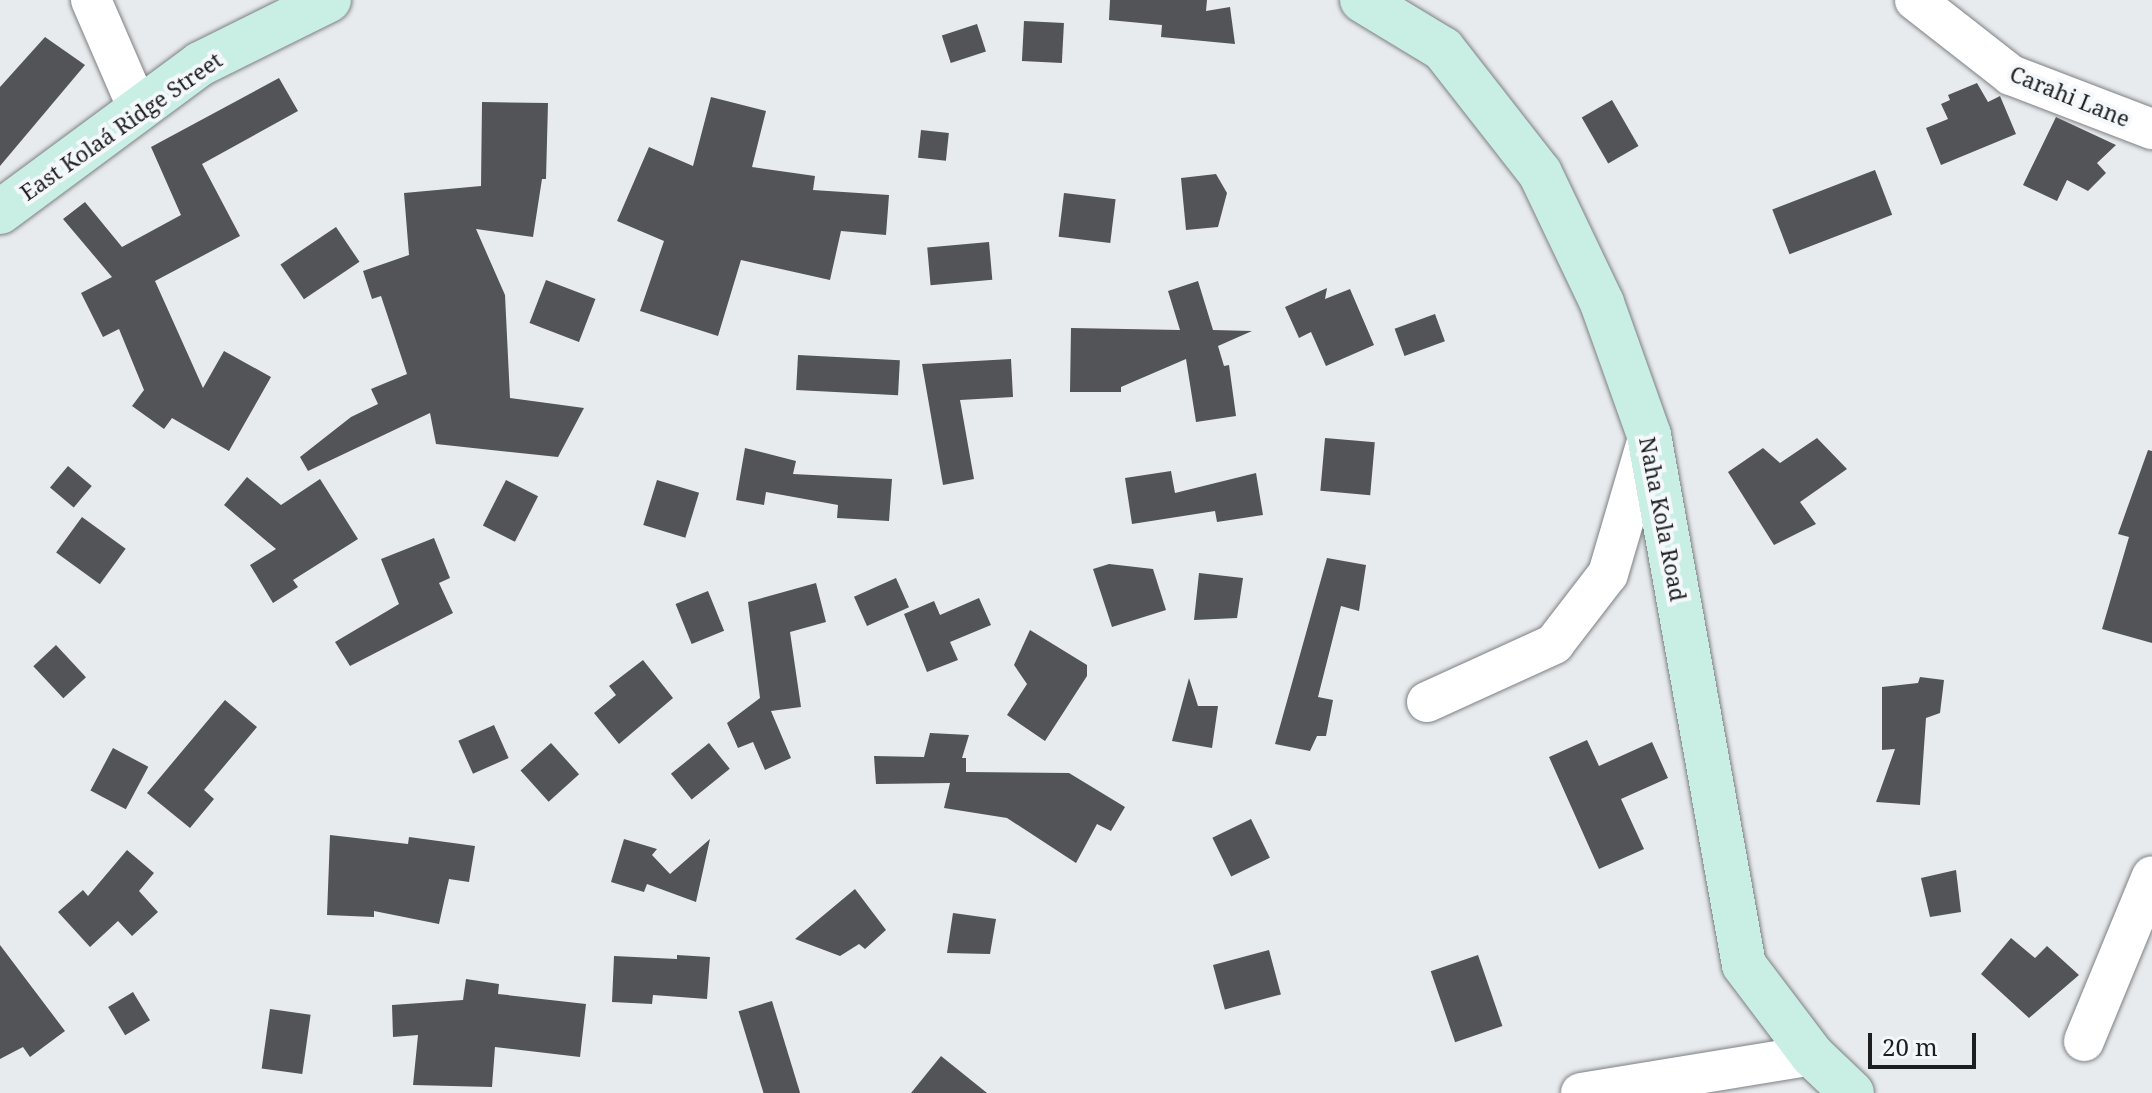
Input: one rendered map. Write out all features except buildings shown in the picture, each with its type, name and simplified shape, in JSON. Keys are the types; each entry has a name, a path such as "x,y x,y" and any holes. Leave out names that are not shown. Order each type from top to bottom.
{"street":[{"path":"91,0 139,111"},
{"name":"East Kolaá Ridge Street","path":"0,212 200,64 329,0"},
{"name":"Naha Kola Road","path":"1362,0 1443,49 1540,173 1602,303 1649,435 1744,965 1812,1055 1852,1093"},
{"name":"Carahi Lane","path":"1915,0 2011,75 2152,129"},
{"path":"1427,702 1554,644 1608,574 1649,435"},
{"path":"2084,1041 2152,876"},
{"path":"1581,1093 1812,1055"}]}
